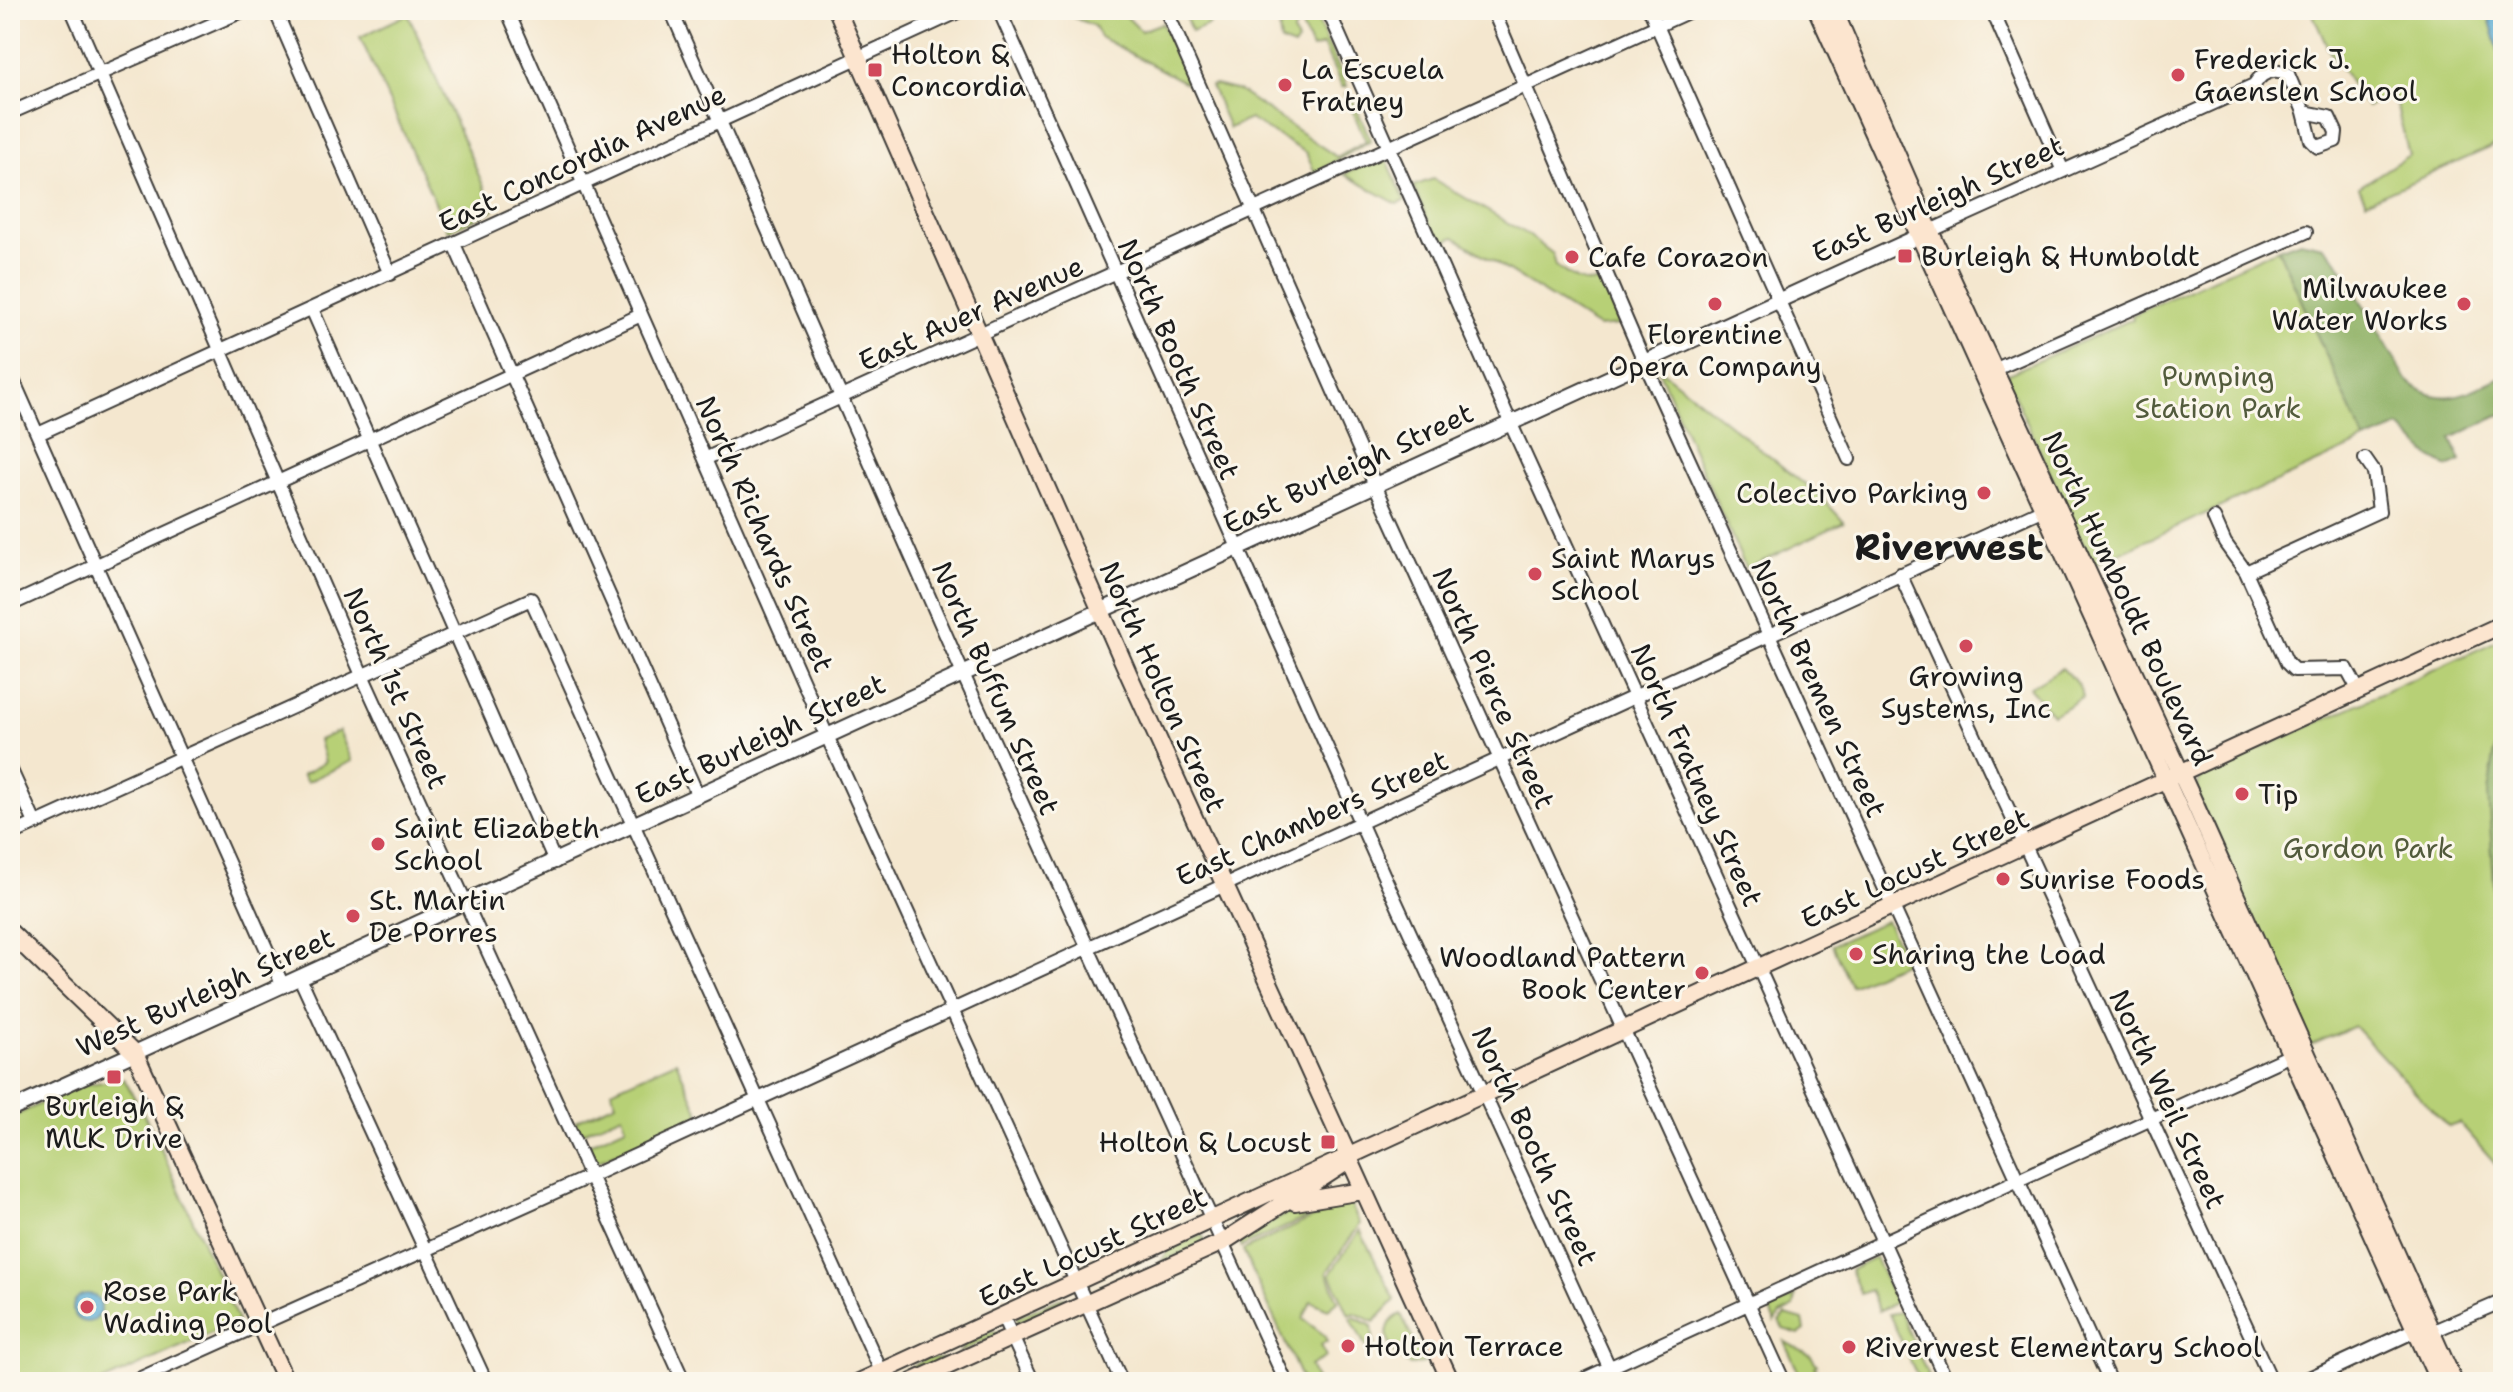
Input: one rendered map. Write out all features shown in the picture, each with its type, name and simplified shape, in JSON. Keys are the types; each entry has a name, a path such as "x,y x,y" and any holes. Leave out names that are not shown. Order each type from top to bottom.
{"main road":[{"name":"North Holton Street","path":"837,10 1223,885 1451,1382"},
{"name":"North Humboldt Boulevard","path":"1817,10 1924,234 2173,776 2423,1331 2439,1382"},
{"name":"North Humboldt Boulevard","path":"1834,10 1924,234"},
{"name":"East Locust Street","path":"859,1382 884,1377 1003,1317 1484,1093 2503,624"},
{"path":"10,932 135,1053 286,1382"},
{"name":"East Locust Street","path":"912,1382 1223,1242 1338,1170 1348,1157"},
{"path":"1281,1206 1363,1191"},
{"name":"North Humboldt Boulevard","path":"2423,1331 2454,1382"}],"street":[{"name":"North 1st Street","path":"72,10 223,350 362,675 684,1382"},
{"path":"10,113 245,10"},
{"path":"275,10 390,274"},
{"name":"North Richards Street","path":"507,10 827,736 1122,1382"},
{"name":"North Buffum Street","path":"671,10 963,674 1286,1382"},
{"name":"East Concordia Avenue","path":"38,434 962,10"},
{"name":"North Booth Street","path":"999,10 1237,548 1616,1382"},
{"name":"North Pierce Street","path":"1166,10 1375,485 1784,1382"},
{"name":"North Fratney Street","path":"1328,10 1510,422 1947,1382"},
{"name":"North Bremen Street","path":"1493,10 1644,361 2110,1382"},
{"path":"1650,10 1849,459"},
{"name":"East Auer Avenue","path":"707,458 979,337 1692,10"},
{"path":"1992,10 2063,171"},
{"name":"East Burleigh Street","path":"466,903 1510,422 2254,85 2260,75 2270,71 2288,74 2304,112"},
{"path":"1988,373 2306,232"},
{"path":"454,244 698,796"},
{"path":"312,309 555,862"},
{"path":"10,605 641,315"},
{"path":"11,375 283,986"},
{"path":"2246,572 2379,511 2374,472 2365,459"},
{"name":"East Chambers Street","path":"132,1382 590,1176 2048,507"},
{"path":"2214,518 2225,543 2246,572 2287,663 2294,670 2347,669 2359,691"},
{"name":"North Weil Street","path":"1900,574 2272,1382"},
{"path":"10,835 531,599 884,1377"},
{"path":"10,768 35,823"},
{"name":"West Burleigh Street","path":"10,1110 466,903"},
{"path":"300,978 486,1382"},
{"path":"1578,1382 1883,1241 2020,1182 2297,1052"},
{"path":"2303,1382 2503,1301"},
{"path":"1003,1317 1033,1382"}],"green space":[{"path":"1057,10 1120,10 1141,31 1162,23 1191,86 1100,37 1094,26"},
{"path":"1182,10 1204,10 1210,24 1192,32"},
{"path":"1313,10 1347,86 1342,87 1323,45 1312,49 1295,11"},
{"path":"2311,10 2487,10 2503,67 2503,142 2366,202 2359,187 2409,155 2393,92 2367,107 2328,49"},
{"path":"408,14 494,210 448,231 360,37"},
{"path":"1291,22 1296,28 1293,33 1298,41 1294,47 1281,42 1279,29"},
{"path":"1211,86 1239,91 1337,157 1366,141 1345,94 1349,92 1371,140 1315,173 1306,153 1250,119 1229,128"},
{"path":"1379,158 1388,162 1405,201 1397,204 1344,174"},
{"path":"1433,179 1527,234 1553,254 1556,266 1571,277 1588,283 1600,281 1620,325 1598,327 1454,237 1438,244 1413,186"},
{"path":"2300,241 2323,246 2337,260 2407,380 2419,389 2431,395 2455,396 2503,376 2503,414 2451,438 2461,461 2448,467 2431,458 2400,427 2365,441 2278,249"},
{"name":"Pumping Station Park","path":"2278,249 2365,441 2093,565 2007,380 2008,374 2133,319 2132,315"},
{"path":"1657,367 1823,499 1844,522 1746,569"},
{"name":"Gordon Park","path":"2503,638 2503,1172 2460,1123 2448,1127 2354,1026 2307,1047 2195,791 2202,775"},
{"path":"2062,668 2078,684 2083,697 2053,715 2029,688"},
{"path":"2503,701 2503,946 2496,915 2488,793"},
{"path":"339,731 352,761 307,782 302,775 325,762 319,740"},
{"path":"1886,921 1907,961 1851,986 1832,945"},
{"path":"676,1061 700,1115 599,1161 592,1160 586,1145 626,1127 622,1115 581,1133 575,1121 616,1103 611,1090"},
{"path":"124,1079 153,1131 238,1321 102,1382 10,1382 10,1118 81,1085"},
{"path":"1348,1199 1241,1247 1239,1242 1291,1211"},
{"path":"1349,1201 1360,1224 1327,1272 1338,1301 1328,1309 1311,1301 1303,1319 1324,1335 1327,1342 1321,1345 1326,1357 1310,1366 1317,1382 1303,1382 1243,1250"},
{"path":"1360,1230 1395,1300 1374,1322 1355,1313 1349,1315 1330,1274"},
{"path":"1202,1235 1205,1240 1200,1245 1160,1263 1169,1249"},
{"path":"1875,1258 1896,1302 1879,1311 1870,1290 1861,1294 1850,1270"},
{"path":"1796,1296 1794,1307 1780,1314 1775,1322 1769,1309"},
{"path":"1064,1297 1066,1300 1060,1305 1017,1323 1017,1317"},
{"path":"1900,1312 1931,1382 1920,1382 1889,1314"},
{"path":"1401,1314 1424,1363 1410,1365 1391,1348 1387,1333 1389,1326"},
{"path":"1785,1315 1803,1320 1805,1330 1799,1334 1783,1329 1780,1322"},
{"path":"1354,1317 1372,1326 1374,1349 1368,1351 1351,1319"},
{"path":"993,1331 1001,1333 959,1353 967,1340"},
{"path":"1784,1341 1811,1356 1817,1365 1814,1367 1828,1382 1803,1382"},
{"path":"927,1358 944,1359 901,1378 899,1374"}],"water":[{"path":"2487,10 2503,10 2503,67"},
{"name":"Rose Park Wading Pool","path":"87,1294 97,1298 101,1308 97,1318 87,1322 77,1318 73,1308 77,1298"}],"place":[{"name":"Holton & Concordia","path":"875,70"},
{"name":"Frederick J. Gaenslen School","path":"2178,75"},
{"name":"La Escuela Fratney","path":"1285,85"},
{"name":"Burleigh & Humboldt","path":"1905,256"},
{"name":"Cafe Corazon","path":"1572,257"},
{"name":"Florentine Opera Company","path":"1715,304"},
{"name":"Milwaukee Water Works","path":"2464,304"},
{"name":"Colectivo Parking","path":"1984,493"},
{"name":"Saint Marys School","path":"1535,574"},
{"name":"Growing Systems, Inc","path":"1966,646"},
{"name":"Tip","path":"2242,794"},
{"name":"Saint Elizabeth School","path":"378,844"},
{"name":"Sunrise Foods","path":"2003,879"},
{"name":"St. Martin De Porres","path":"353,916"},
{"name":"Sharing the Load","path":"1856,954"},
{"name":"Woodland Pattern Book Center","path":"1702,973"},
{"name":"Burleigh & MLK Drive","path":"114,1077"},
{"name":"Holton & Locust","path":"1328,1142"},
{"name":"Rose Park Wading Pool","path":"87,1307"},
{"name":"Holton Terrace","path":"1348,1346"},
{"name":"Riverwest Elementary School","path":"1849,1347"}],"district":[{"name":"Riverwest","path":"1949,547"}]}
